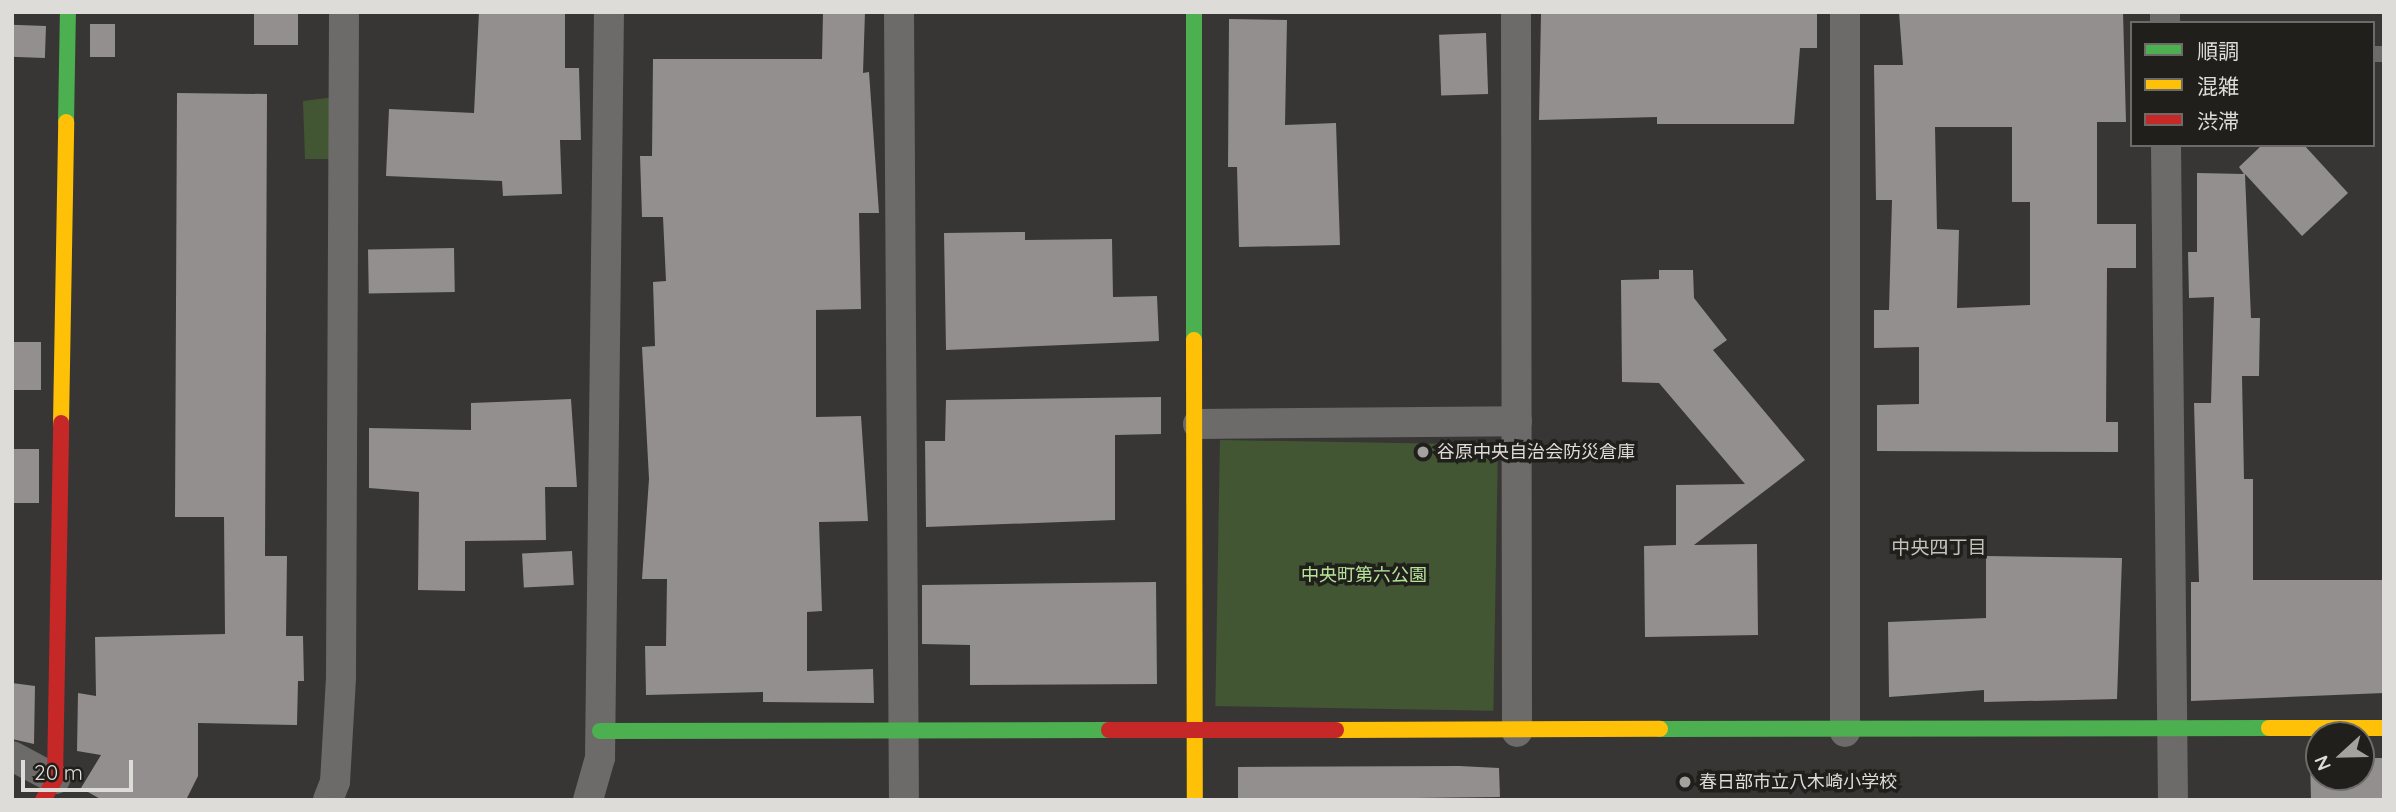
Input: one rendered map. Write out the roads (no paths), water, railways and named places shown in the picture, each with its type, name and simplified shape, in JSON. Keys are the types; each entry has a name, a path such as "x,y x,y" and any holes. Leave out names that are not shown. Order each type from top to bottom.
{"street":[{"path":"48,792 68,12"},
{"path":"328,800 335,782 341,677 344,12"},
{"path":"588,800 600,731 609,12"},
{"path":"899,12 904,800"},
{"path":"1194,12 1198,424 1195,800"},
{"path":"1516,12 1517,732"},
{"path":"1845,12 1845,733"},
{"path":"2166,147 2173,800"},
{"path":"1198,424 1517,421"},
{"path":"600,731 1845,733 2172,726 2384,728"},
{"path":"12,756 48,792"}],"place":[{"name":"谷原中央自治会防災倉庫","path":"1423,452"},
{"name":"春日部市立八木崎小学校","path":"1685,782"}],"district":[{"name":"中央四丁目","path":"1939,548"}],"park label":[{"name":"中央町第六公園","path":"1364,575"}]}
